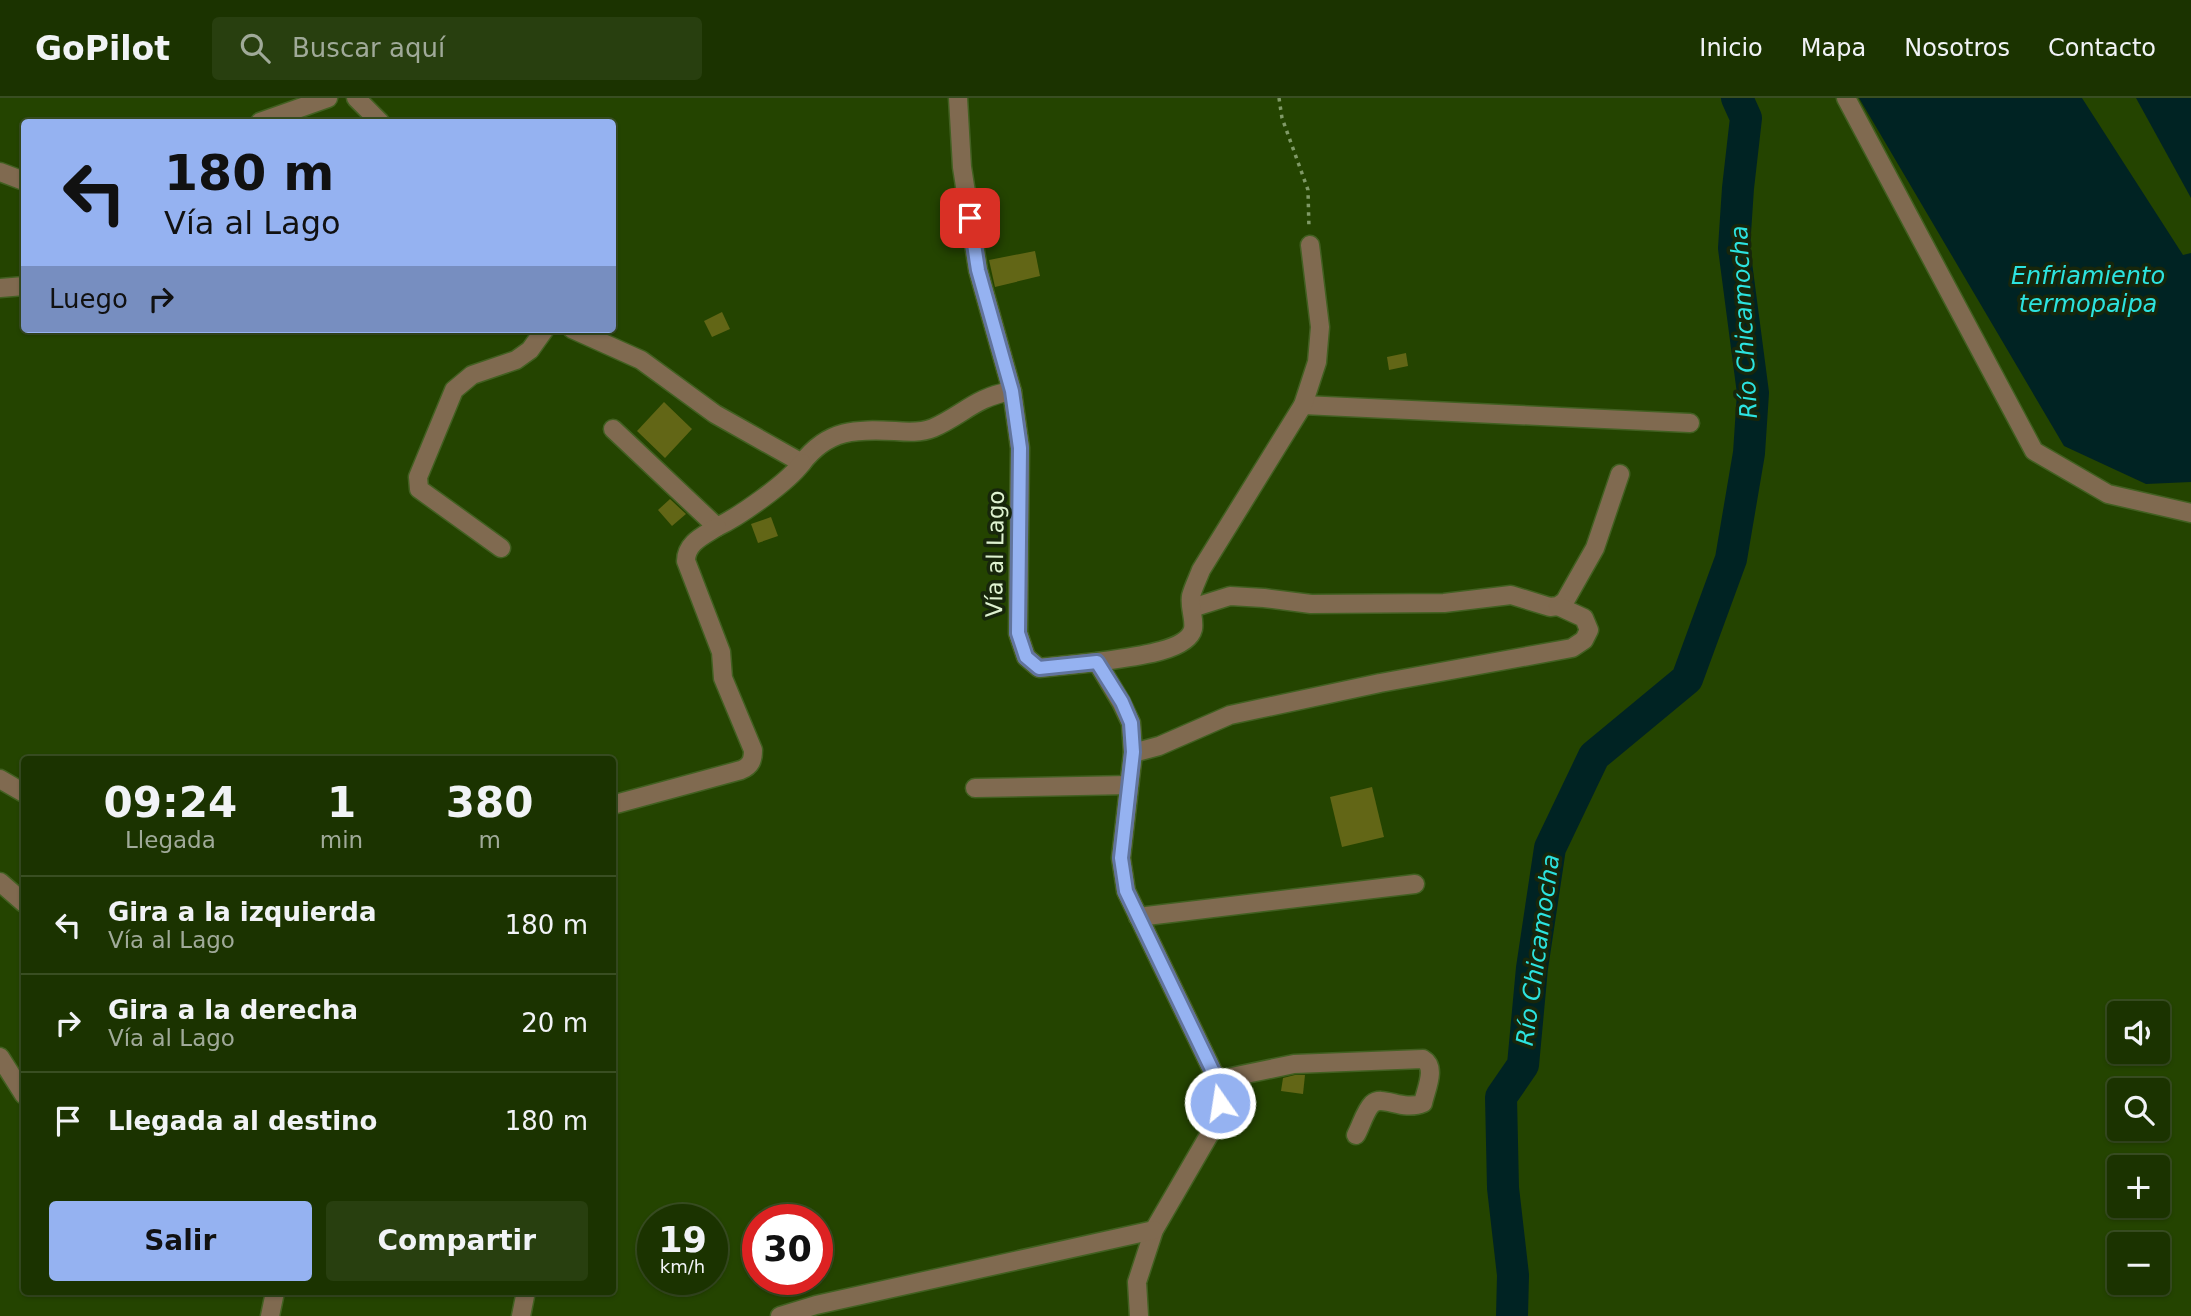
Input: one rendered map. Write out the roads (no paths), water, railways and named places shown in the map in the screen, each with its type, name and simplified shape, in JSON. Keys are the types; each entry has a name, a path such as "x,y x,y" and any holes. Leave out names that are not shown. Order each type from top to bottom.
{"street":[{"path":"268,119 328,98"},
{"path":"356,98 377,119"},
{"name":"Vía al Lago","path":"958,98 962,167 978,270 1012,391 1020,448 1018,633 1026,657 1039,668 1097,662 1173,648 1185,642 1193,628 1192,608"},
{"path":"1846,98 2034,451 2108,494 2191,513"},
{"path":"0,173 21,180"},
{"path":"1310,245 1320,327 1317,362 1303,405 1201,570 1191,598 1192,608 1230,596 1324,604 1444,603 1511,595 1550,607 1558,606 1565,601 1595,548 1620,474"},
{"path":"0,288 21,286"},
{"path":"501,548 419,489 418,477 454,390 472,374 516,360 530,350 542,333"},
{"path":"581,333 641,360 715,414 802,463"},
{"path":"616,804 741,770 750,765 752,760 753,750 723,678 720,652 687,561 686,552 689,547 772,490 796,471 810,452 824,441 860,429 908,432 932,428 986,397 1012,391"},
{"path":"1303,405 1690,423"},
{"path":"613,429 717,527"},
{"path":"1133,752 1159,746 1230,715 1380,683 1572,648 1584,640 1589,630 1584,618 1558,606"},
{"path":"1097,662 1122,702 1131,723 1133,752 1121,858 1126,891 1217,1080 1220,1103 1212,1130 1154,1230 1137,1282 1139,1316"},
{"path":"0,779 21,791"},
{"path":"975,788 1129,785"},
{"path":"0,882 21,900"},
{"path":"1138,917 1415,884"},
{"path":"0,1057 21,1090"},
{"path":"1217,1080 1294,1065 1423,1059 1429,1062 1431,1068 1423,1103 1401,1106 1383,1099 1376,1101 1371,1105 1356,1135"},
{"path":"780,1316 816,1305 1154,1230"},
{"path":"270,1316 274,1295"},
{"path":"521,1316 525,1296"}],"water":[{"name":"Enfriamiento termopaipa","path":"1859,98 2082,98 2183,255 2191,253 2191,482 2146,484 2064,446"},
{"path":"2136,98 2191,98 2191,198"}],"waterway":[{"name":"Río Chicamocha","path":"1512,1316 1513,1275 1503,1188 1501,1097 1523,1065 1532,968 1550,848 1594,756 1687,679 1731,559 1749,453 1753,393 1734,248 1746,118 1737,98"}]}
